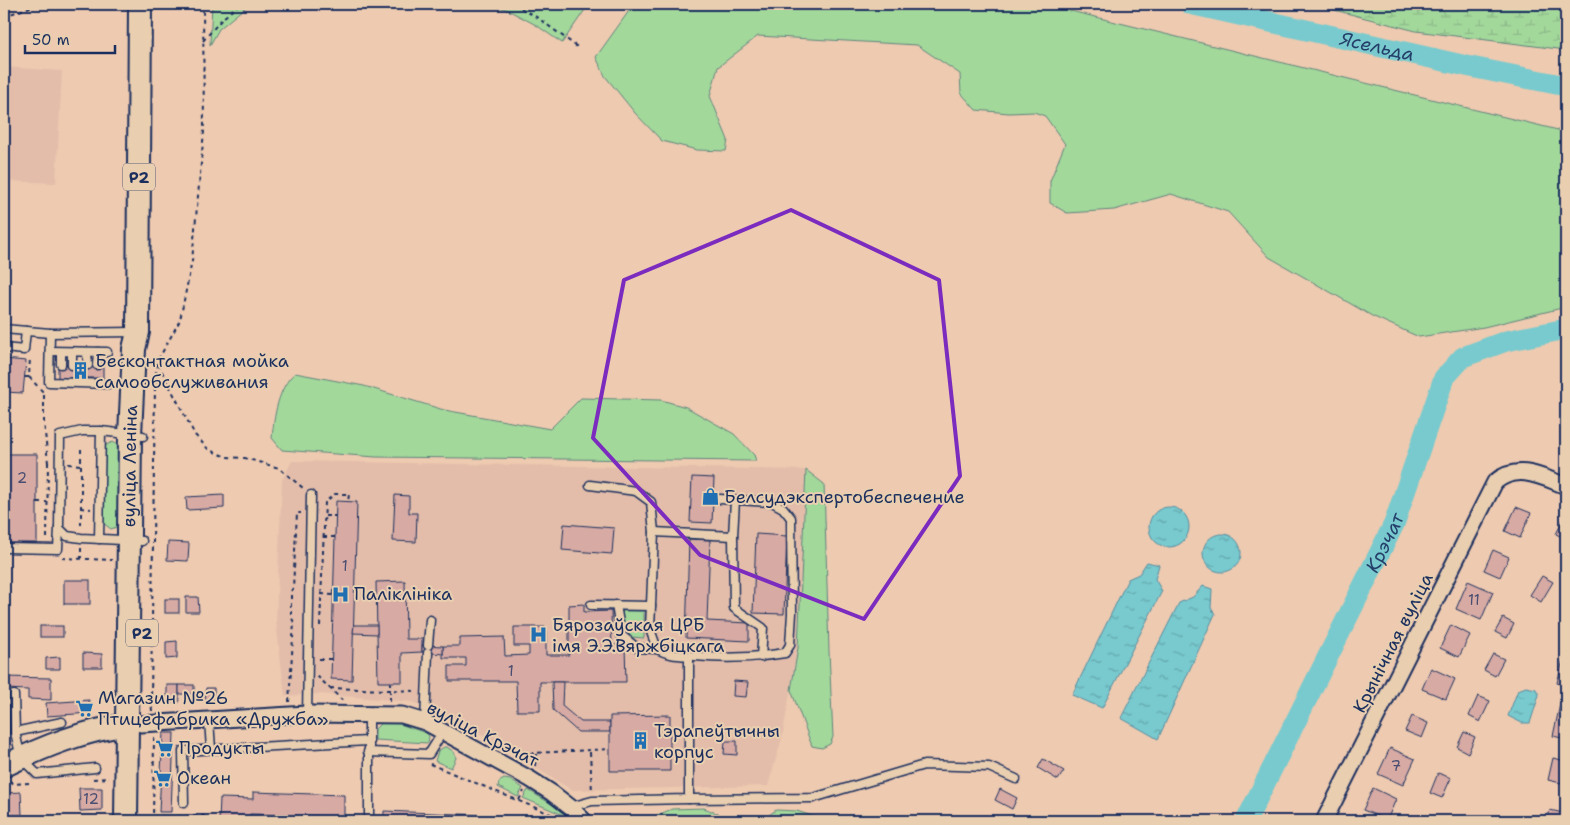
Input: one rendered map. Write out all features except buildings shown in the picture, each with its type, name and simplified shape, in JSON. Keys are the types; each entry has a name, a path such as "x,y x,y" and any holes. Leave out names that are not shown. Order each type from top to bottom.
{"main road":[{"name":"Р2","path":"138,332 140,13"},
{"name":"вуліца Леніна","path":"138,332 143,350 137,435 135,541 144,725 146,819"},
{"name":"вуліца Леніна","path":"126,821 144,725 147,648 135,541"},
{"path":"12,762 87,732 103,728 144,725"}],"street":[{"name":"Крынічная вуліца","path":"1324,821 1495,482 1502,476 1520,472 1533,473 1566,486"},
{"name":"вуліца Крэчат","path":"144,725 307,714 402,716 425,722 442,733 530,779 552,793 584,821"}],"lane":[{"path":"4,329 50,333 138,332"},
{"path":"4,348 24,350 26,331"},
{"path":"50,333 49,382 88,380 108,384"},
{"path":"50,351 107,352"},
{"path":"61,352 61,364"},
{"path":"72,352 72,364"},
{"path":"87,352 88,365"},
{"path":"97,365 98,352"},
{"path":"5,548 58,549 60,436 82,431 137,435"},
{"path":"99,539 101,431"},
{"path":"590,485 636,491 651,502 654,532 650,629 657,649"},
{"path":"307,714 312,495"},
{"path":"616,605 621,635 637,648 657,649 667,654 724,659 761,657 785,653 790,645 792,613 791,518 783,508 772,502 720,499"},
{"path":"734,500 734,608 763,628 761,657"},
{"path":"59,528 67,536 135,541"},
{"path":"654,532 733,536"},
{"path":"591,605 651,606"},
{"path":"425,722 430,620"},
{"path":"689,656 689,799"},
{"path":"14,695 15,732 12,762 36,774 95,768"},
{"path":"368,715 369,821"},
{"path":"210,720 210,749"},
{"path":"15,732 62,722"},
{"path":"368,752 429,754 442,733"},
{"path":"184,803 183,750 368,740"},
{"path":"570,807 592,801 813,798 924,765 989,767 1016,779"}],"path":[{"path":"4,16 40,4"},
{"path":"146,819 144,725 152,710 147,648 157,362 180,320 192,261 204,131 203,4"},
{"path":"203,42 220,20 239,4"},
{"path":"514,4 538,18 580,49"},
{"path":"30,349 29,377 44,393 44,422 48,464"},
{"path":"157,362 195,435 209,450 227,457 245,458 279,468 312,495"},
{"path":"81,448 81,525"},
{"path":"319,631 325,502 335,494 349,494 348,502"},
{"path":"37,502 47,502"},
{"path":"289,705 294,622 291,617 291,591 293,588 297,513 306,513"},
{"path":"324,516 336,516"},
{"path":"323,537 335,537"},
{"path":"321,594 333,595"},
{"path":"318,659 332,659"},
{"path":"317,686 317,676 342,700"},
{"path":"390,682 390,708"},
{"path":"330,688 427,692"},
{"path":"590,751 592,801"},
{"path":"146,819 206,816 211,821"},
{"path":"146,819 152,821"}],"highlighted area":[{"path":"791,210 939,280 960,476 864,619 700,555 593,438 624,280"}],"shaded area":[{"path":"4,67 62,71 56,183 4,181"},
{"name":"Бярозаўская ЦРБ імя Э.Э.Вяржбіцкага","path":"292,461 806,470 798,648 782,738 768,786 572,790 455,719 413,702 320,694 285,696 276,621 282,480"}],"green space":[{"path":"212,4 249,4 219,29 210,45"},
{"path":"482,4 589,4 562,43 536,25 506,9"},
{"path":"634,4 1042,4 1566,132 1566,307 1484,327 1419,337 1372,316 1269,257 1228,212 1171,194 1114,210 1067,213 1050,203 1050,181 1065,144 1045,116 1034,112 1009,113 976,110 961,93 960,74 917,45 758,36 718,67 710,96 728,140 726,151 697,150 662,141 635,113 605,76 596,57"},
{"path":"1311,4 1566,4 1566,50 1416,31"},
{"path":"295,373 364,386 444,410 550,429 581,398 661,400 686,407 734,434 754,455 756,461 376,457 282,450 272,438 274,421 281,394 289,379"},
{"path":"113,442 124,449 119,526 111,529 103,523 104,449 106,445"},
{"path":"806,470 824,484 833,737 830,744 822,748 812,746 791,690 798,648"},
{"path":"622,611 644,611 644,638 632,637 623,629"},
{"path":"394,722 426,733 429,736 428,743 375,740 375,729 381,723"},
{"path":"444,747 454,752 456,758 451,768 435,761 438,751"},
{"path":"504,779 510,780 523,788 518,797 498,787 499,782"},
{"path":"528,790 560,809 572,819 569,821 561,814 523,798"},
{"path":"704,808 736,821 643,821 672,809"},
{"path":"776,810 797,811 827,821 769,821 769,815"}],"water":[{"path":"1165,507 1173,507 1180,510 1186,516 1189,527 1186,538 1180,544 1173,547 1165,547 1158,544 1152,538 1149,531 1149,523 1152,516 1158,510"},
{"path":"1222,534 1236,539 1241,553 1236,567 1222,572 1208,567 1203,553 1208,539"},
{"path":"1147,562 1159,565 1155,579 1162,591 1102,708 1072,695 1128,579 1139,574"},
{"path":"1203,586 1212,589 1211,608 1215,614 1158,739 1121,718 1179,603 1193,597"},
{"path":"1526,687 1536,689 1539,695 1530,723 1522,723 1508,716 1518,690"}],"waterway":[{"name":"Ясельда","path":"1190,4 1471,67 1566,86"},
{"name":"Крэчат","path":"1246,821 1394,524 1444,378 1463,357 1506,341 1566,329"}],"place":[{"name":"Бесконтактная мойка самообслуживания","path":"81,371"},
{"name":"Белсудэкспертобеспечение","path":"710,497"},
{"name":"Паліклініка","path":"340,594"},
{"name":"Бярозаўская ЦРБ імя Э.Э.Вяржбіцкага","path":"538,635"},
{"name":"Магазин №26 Птицефабрика «Дружба»","path":"84,708"},
{"name":"Тэрапеўтычны корпус","path":"640,741"},
{"name":"Продукты","path":"165,748"},
{"name":"Океан","path":"163,778"}]}
